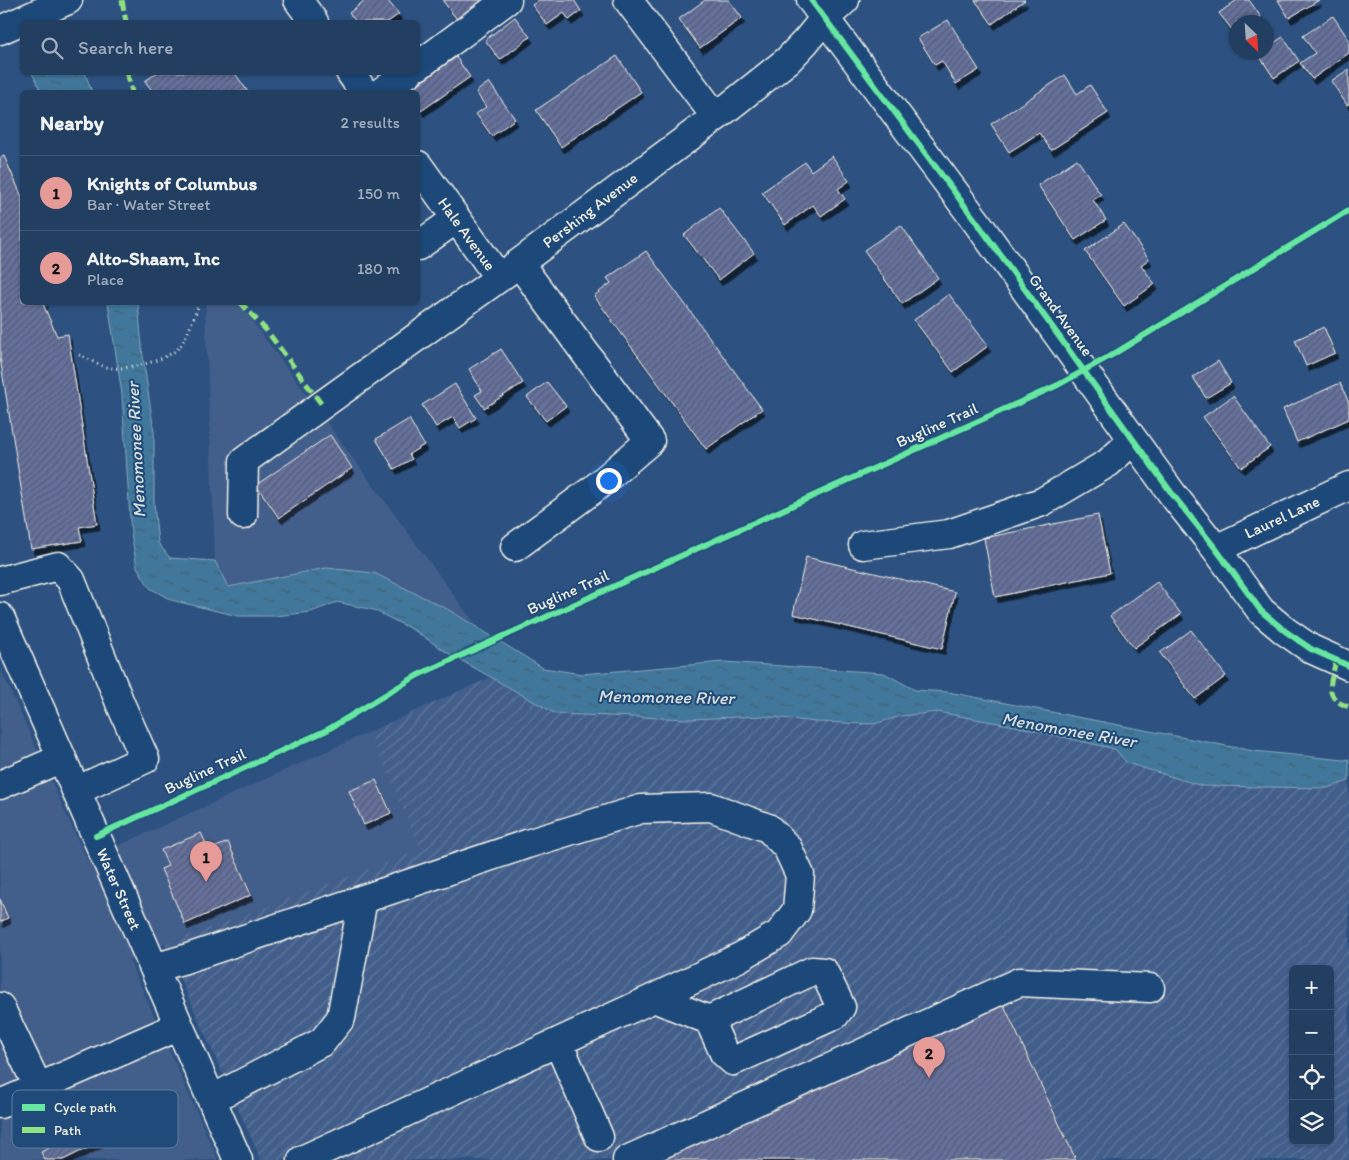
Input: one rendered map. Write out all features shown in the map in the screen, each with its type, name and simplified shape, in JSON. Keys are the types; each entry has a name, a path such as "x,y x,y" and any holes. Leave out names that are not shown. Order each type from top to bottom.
{"street":[{"path":"23,20 68,0"},
{"path":"298,0 313,20"},
{"path":"420,65 507,0"},
{"path":"628,0 716,117"},
{"name":"Pershing Avenue","path":"243,515 244,461 323,406 716,117 788,60 806,41 818,9 845,0"},
{"name":"Grand Avenue","path":"818,9 976,221 1173,495 1216,549 1261,611 1285,631 1312,649 1349,666"},
{"path":"0,30 20,21"},
{"path":"352,75 363,90"},
{"path":"384,90 404,75"},
{"name":"Hale Avenue","path":"420,168 456,218 509,270 650,441 595,488 515,547"},
{"path":"420,245 456,218"},
{"path":"863,545 949,534 1042,502 1108,463 1133,440"},
{"name":"Laurel Lane","path":"1216,549 1349,486"},
{"path":"0,581 58,566 71,580 145,760 76,792"},
{"name":"Water Street","path":"0,617 238,1160"},
{"path":"0,784 62,758"},
{"path":"154,968 527,844 641,809 711,807 768,828 787,847 800,875 797,910 779,934 740,956 654,998 312,1158"},
{"path":"212,1099 322,1042 341,1018 363,899"},
{"path":"627,1160 1019,982 1150,988"},
{"path":"654,998 709,1020"},
{"path":"0,1007 38,1087"},
{"path":"31,1090 179,1026"},
{"path":"558,1042 599,1137"},
{"path":"0,1104 12,1099"}],"path":[{"path":"79,355 111,368 122,368 147,363 172,354 180,346 199,305"}],"shaded area":[{"path":"205,305 240,305 478,628 449,610 326,568 228,587 215,561"},
{"path":"0,668 87,860 369,732 422,850 165,944 129,960 218,1160 0,1160"},
{"path":"491,677 556,714 690,719 763,716 816,722 874,724 901,716 937,712 1015,726 1115,749 1127,763 1202,786 1327,788 1349,781 1349,1160 261,1160 165,944 421,850 369,732"}],"water":[{"path":"33,75 86,75 91,90 40,90"},
{"name":"Menomonee River","path":"108,305 138,305 143,357 154,432 154,503 158,543 170,558 215,561 228,587 326,568 374,573 449,610 543,668 582,674 724,662 884,673 915,690 948,692 1253,751 1349,759 1349,781 1327,788 1202,786 1127,763 1115,749 1015,726 937,712 901,716 874,724 816,722 763,716 690,719 556,714 448,653 415,631 374,610 337,602 311,612 275,616 238,616 171,600 150,588 137,567 131,533 122,394"}],"building":[{"path":"365,0 387,0 399,14 391,20 354,20 349,13"},
{"path":"483,0 484,2 458,21 443,1"},
{"path":"539,0 574,0 581,11 569,20 564,13 547,25 532,5"},
{"path":"705,0 729,0 742,18 700,48 679,19"},
{"path":"975,0 1025,0 992,24"},
{"path":"1237,0 1249,0 1260,15 1229,15 1229,26 1219,13"},
{"path":"1278,0 1319,0 1289,18"},
{"path":"1333,16 1349,40 1349,53 1312,79 1300,63 1315,53 1303,36"},
{"path":"515,17 530,37 500,60 485,40"},
{"path":"948,20 979,70 956,84 942,61 935,65 918,38"},
{"path":"1283,37 1299,61 1274,78 1262,60 1274,60 1274,43"},
{"path":"617,56 641,92 561,147 536,110"},
{"path":"456,57 470,77 421,111 420,90 410,90"},
{"path":"1349,69 1349,104 1347,105 1331,81"},
{"path":"154,75 236,75 247,90 152,90 145,81"},
{"path":"1065,75 1077,94 1090,85 1108,113 1051,150 1039,133 1009,152 991,124"},
{"path":"489,82 515,119 492,136 476,114 486,107 476,92"},
{"path":"4,156 20,192 20,305 43,305 57,336 68,334 97,524 79,527 82,541 31,549 0,358 0,158"},
{"path":"832,156 849,181 838,189 845,199 821,216 813,205 785,225 762,192 805,162 811,171"},
{"path":"1077,159 1101,195 1093,200 1106,220 1075,240 1038,185"},
{"path":"719,208 754,253 719,280 684,235"},
{"path":"1124,224 1149,259 1141,265 1155,284 1124,306 1085,251"},
{"path":"901,225 938,278 902,304 864,250"},
{"path":"646,251 762,409 706,449 594,296 611,283 607,278"},
{"path":"949,294 988,346 953,372 914,320"},
{"path":"1324,327 1335,353 1306,366 1295,340"},
{"path":"501,349 523,383 484,408 475,395 482,391 469,369"},
{"path":"1218,361 1231,383 1206,398 1193,377"},
{"path":"547,382 566,406 546,421 527,397"},
{"path":"1340,383 1349,403 1349,419 1297,442 1283,409"},
{"path":"455,384 476,418 460,428 453,417 436,427 422,405"},
{"path":"1233,396 1270,447 1241,468 1203,417"},
{"path":"409,419 424,445 409,454 412,459 394,469 376,439"},
{"path":"330,435 352,468 279,518 256,485"},
{"path":"1098,515 1110,573 995,597 984,538"},
{"path":"806,557 955,592 942,649 793,614"},
{"path":"1157,582 1181,614 1134,648 1110,616"},
{"path":"1191,630 1226,676 1195,699 1160,653"},
{"path":"376,780 391,813 364,825 349,791"},
{"path":"201,833 209,850 228,842 251,895 185,924 161,869 168,866 161,850"},
{"path":"0,899 8,918 0,922"},
{"path":"1000,997 1076,1160 639,1160"},
{"path":"49,1148 88,1148 63,1160 45,1160 41,1152"}],"marked path":[{"path":"122,0 126,20"},
{"path":"128,75 132,90"},
{"path":"243,305 267,331 323,406"},
{"path":"1336,661 1330,689 1335,699 1349,707"}],"cycle path":[{"path":"811,0 976,221 1173,495 1216,549 1261,611 1311,649 1349,666"},
{"name":"Bugline Trail","path":"96,836 327,730 418,675 1058,385 1112,355 1349,210"}],"place":[{"name":"Knights of Columbus","path":"206,882"},
{"name":"Alto-Shaam, Inc","path":"929,1078"}]}
